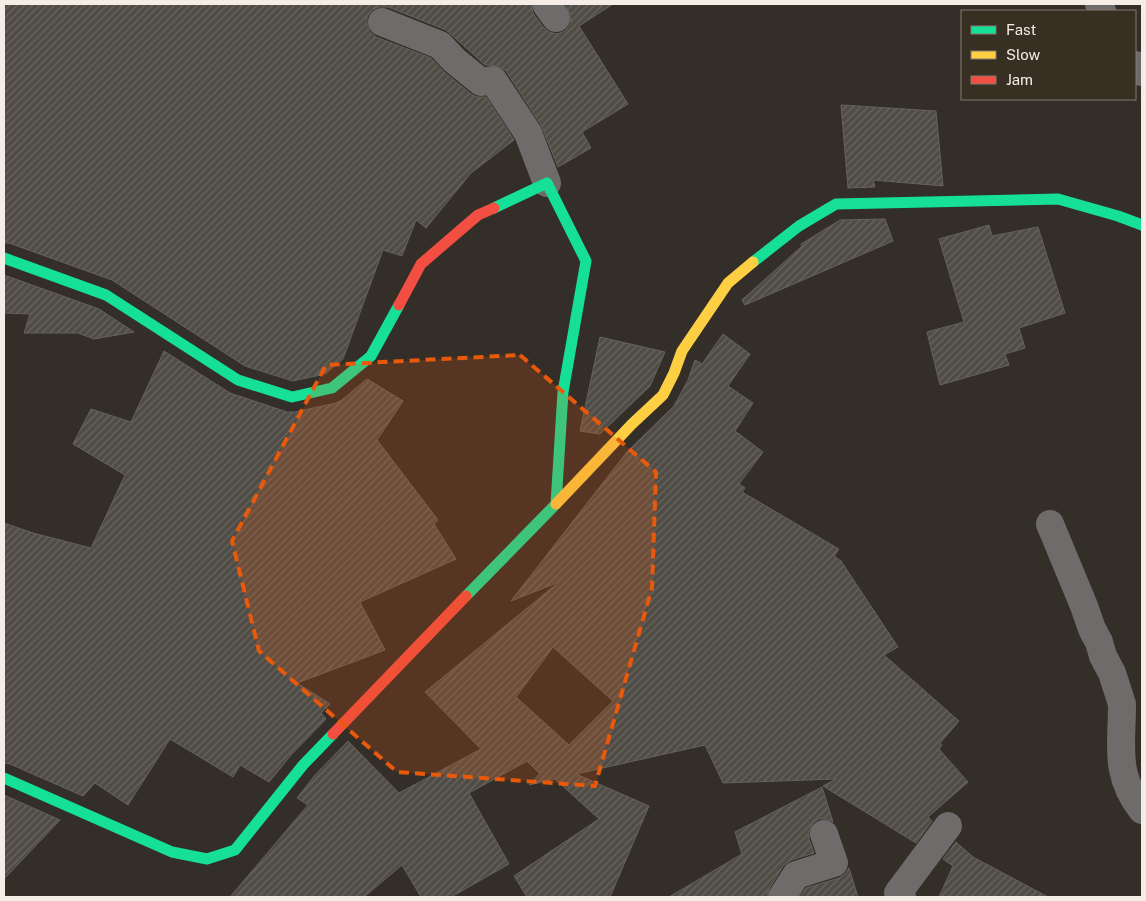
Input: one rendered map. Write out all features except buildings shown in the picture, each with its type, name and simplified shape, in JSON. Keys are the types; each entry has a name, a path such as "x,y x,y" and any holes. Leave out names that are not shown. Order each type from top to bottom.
{"street":[{"path":"382,22 440,45 454,60 481,82 493,80 528,133 547,183 586,261 563,392 556,504"},
{"path":"4,258 106,295 238,380 292,397 332,388 371,356 421,264 478,215 547,183"},
{"path":"4,778 172,852 207,859 235,850 303,765 632,424 663,395 682,351 728,283 774,244 800,226 836,204 1058,199 1118,216 1142,225"},
{"path":"1050,524 1120,694 1122,704 1121,767 1126,785 1142,810"},
{"path":"902,897 898,893 948,826"},
{"path":"782,897 796,875 834,863 824,834"}],"highlighted area":[{"path":"520,355 656,472 652,588 595,786 397,772 259,651 232,541 326,365"}],"traffic: fast":[{"path":"466,596 556,504 563,392 586,261 547,183 494,208"},
{"path":"753,262 799,226 836,204 1058,199 1118,216 1142,225"},
{"path":"4,258 106,295 238,380 292,397 332,388 371,356 399,305"},
{"path":"4,778 172,852 207,859 235,850 303,765 333,734"}],"traffic: slow":[{"path":"556,504 632,424 663,395 682,351 728,283 753,262"}],"traffic: jam":[{"path":"399,305 421,264 478,215 494,208"},
{"path":"333,734 466,596"}]}
